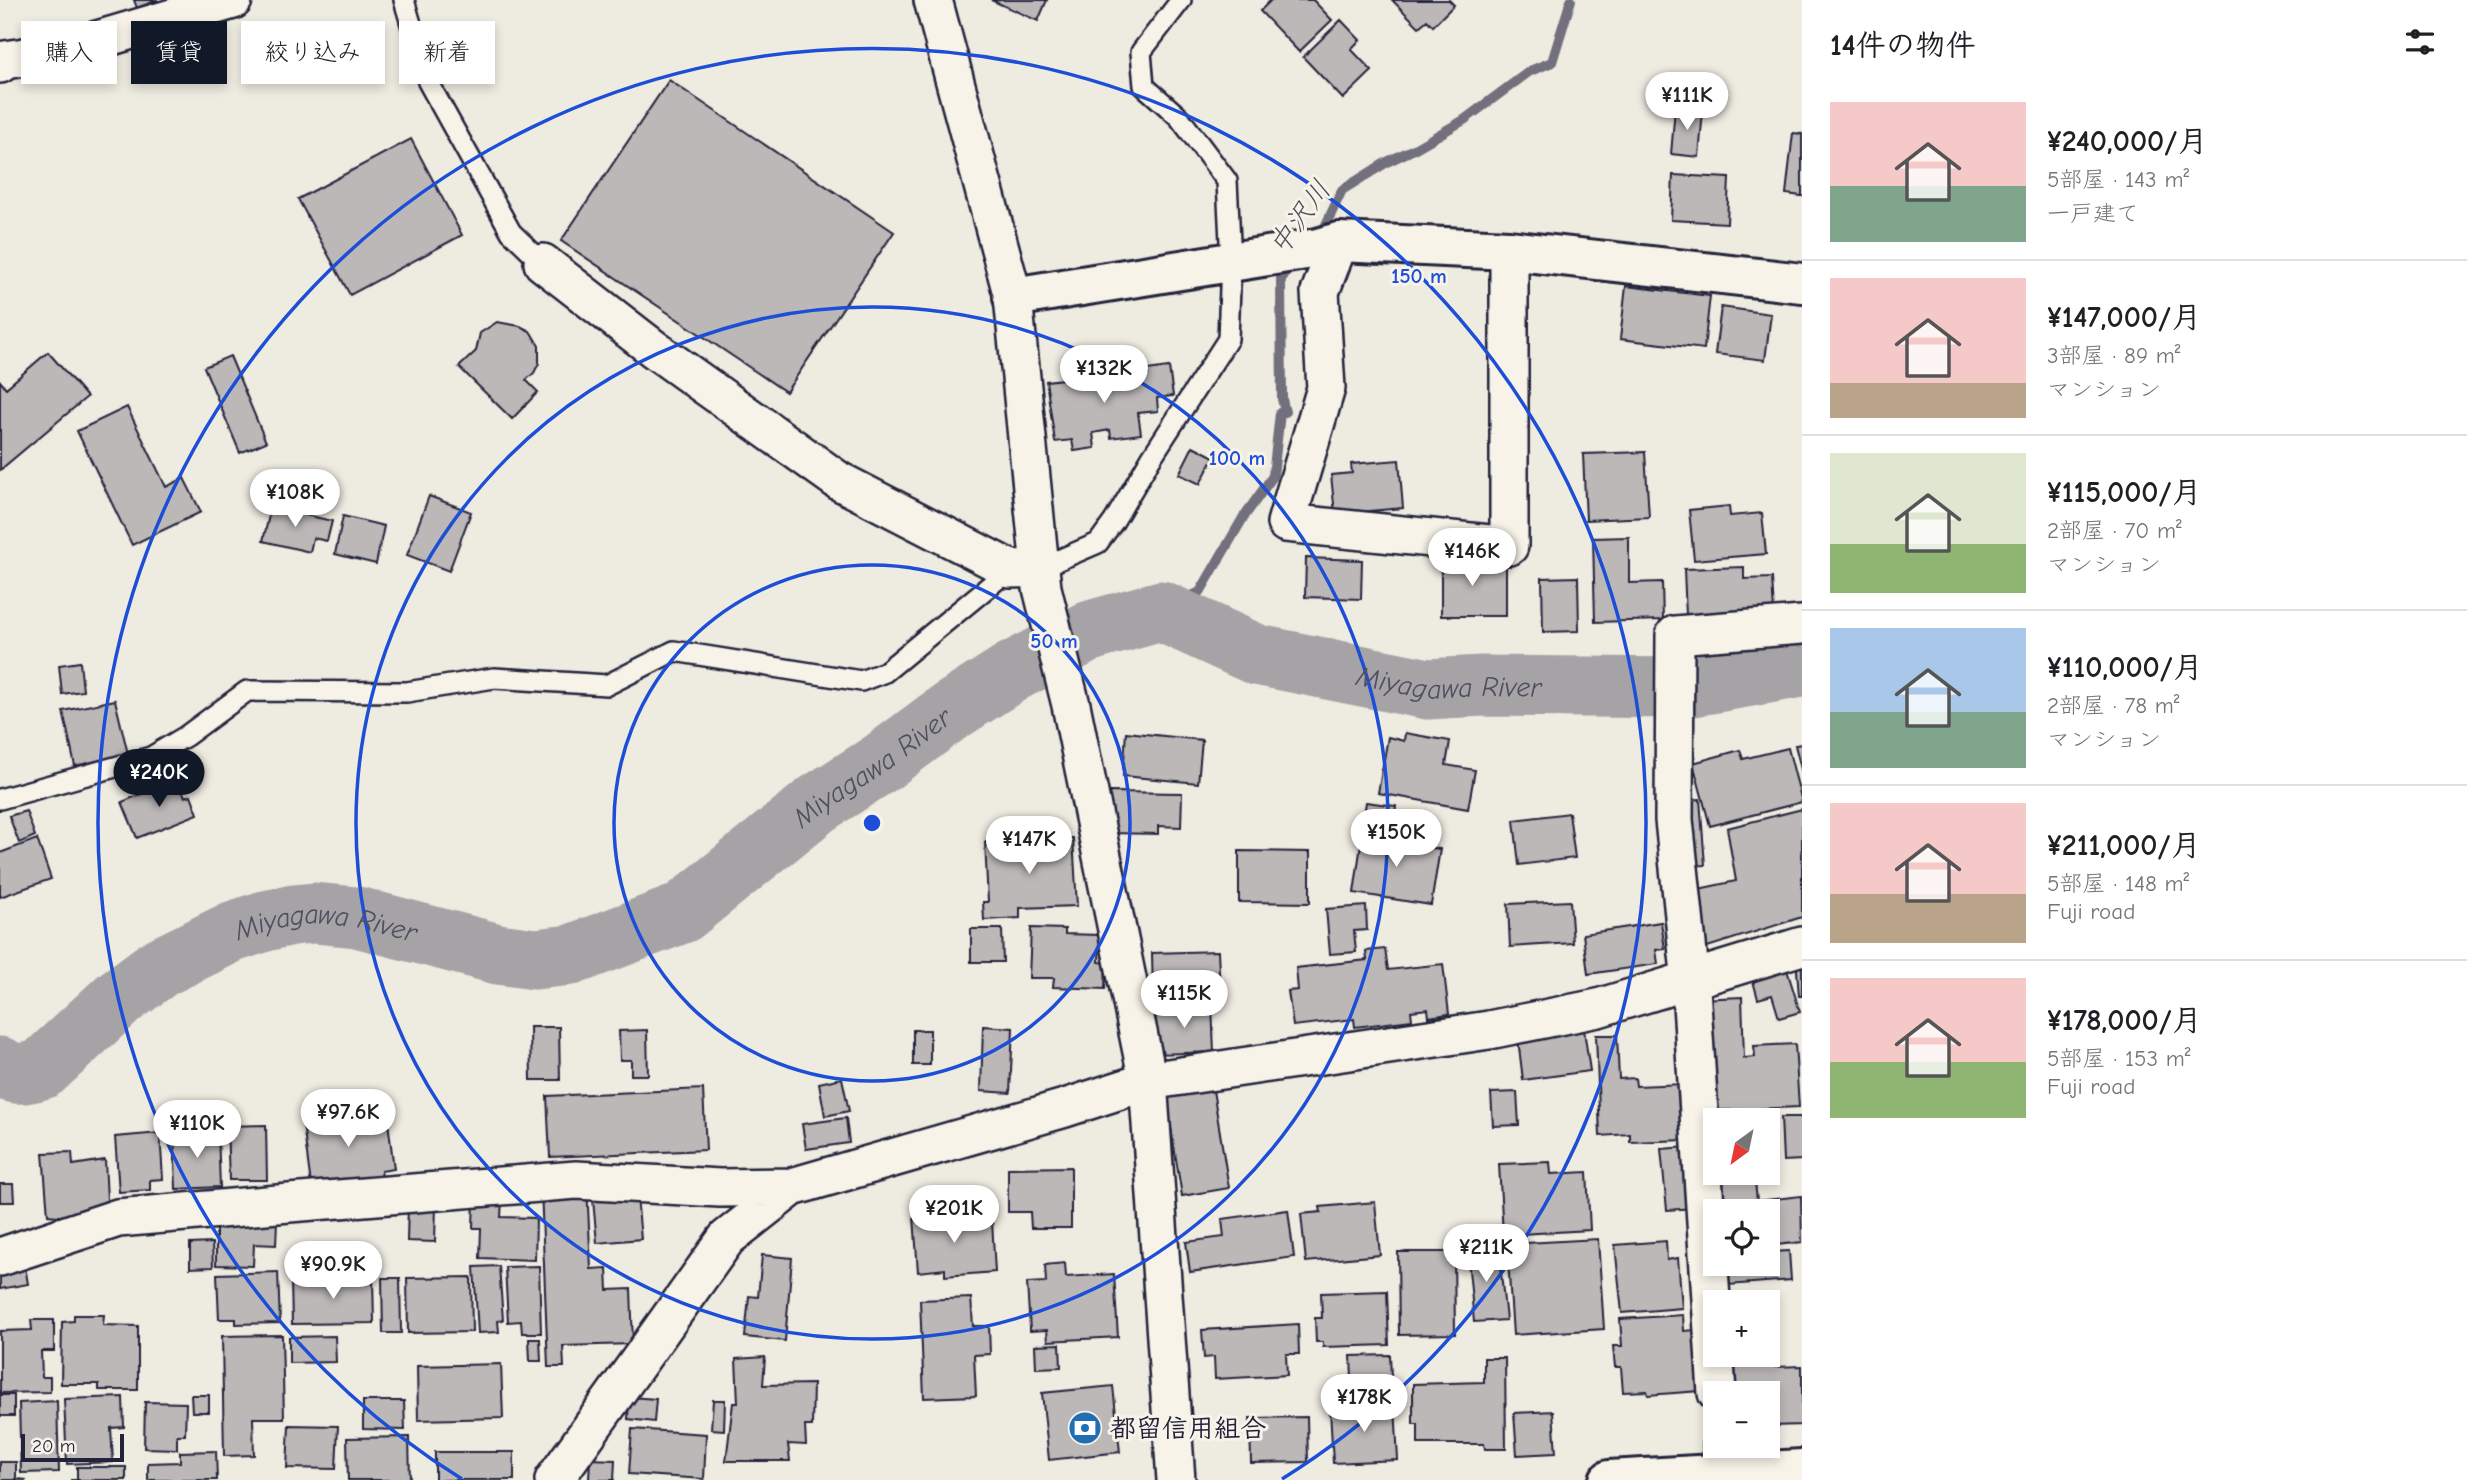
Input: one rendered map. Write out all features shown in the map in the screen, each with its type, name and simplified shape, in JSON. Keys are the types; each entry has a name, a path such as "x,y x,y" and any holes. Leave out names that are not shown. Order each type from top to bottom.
{"main road":[{"path":"1013,297 1328,245 1508,250 1799,288"},
{"path":"1609,1480 1724,1459 1802,1469"}],"street":[{"path":"0,64 5,60 57,52 233,0"},
{"path":"933,0 1013,297 1031,575 1071,705 1148,1081 1175,1480"},
{"path":"1328,245 1320,292 1326,388 1286,523 1509,546 1508,250"},
{"path":"543,263 654,349 839,481 1031,575"},
{"path":"1716,1381 1689,981 1674,820 1675,635 1802,625"},
{"path":"0,1256 118,1218 289,1203 576,1180 720,1188 792,1187 1065,1108 1148,1081 1489,1030 1598,1008 1802,946"},
{"path":"554,1480 727,1238 792,1187"}],"lane":[{"path":"404,0 428,82 511,232 543,263"},
{"path":"0,799 151,757 186,736 247,691 407,692 494,678 607,685 674,651 861,681 886,672 1031,575 1098,542 1114,521 1150,458 1228,339 1242,260 1227,181 1179,117 1144,86 1141,52 1181,0"}],"building":[{"path":"134,0 158,0 137,8"},
{"path":"991,0 1047,0 1038,21"},
{"path":"1271,0 1313,0 1332,20 1299,52 1260,11"},
{"path":"1392,0 1449,0 1454,5 1433,26 1427,20 1419,27"},
{"path":"1341,20 1360,40 1351,49 1372,71 1343,99 1303,57"},
{"path":"669,80 894,232 786,392 561,241"},
{"path":"1675,108 1703,110 1699,157 1671,154"},
{"path":"1793,133 1802,134 1802,196 1786,194"},
{"path":"411,139 462,235 350,295 298,199"},
{"path":"1673,175 1729,178 1727,223 1671,220"},
{"path":"1626,286 1710,296 1704,349 1620,339"},
{"path":"1721,307 1771,314 1765,360 1715,354"},
{"path":"497,322 520,326 530,331 539,346 539,363 534,373 526,380 538,392 512,419 459,367 476,351 480,333"},
{"path":"48,352 87,397 0,470 0,381 6,388"},
{"path":"230,356 266,442 240,453 204,367"},
{"path":"1169,367 1173,396 1157,398 1158,411 1138,413 1141,434 1111,438 1110,430 1093,433 1095,448 1074,451 1072,440 1055,442 1046,381 1090,376 1091,386 1110,383 1109,371 1127,369 1128,378 1148,375 1147,370"},
{"path":"127,407 166,487 184,478 201,512 132,545 77,431"},
{"path":"1193,446 1214,457 1200,484 1179,474"},
{"path":"1645,452 1649,517 1586,520 1583,454"},
{"path":"1399,460 1403,508 1335,514 1331,475 1352,473 1351,464"},
{"path":"429,496 471,512 449,571 407,555"},
{"path":"1729,506 1730,516 1762,513 1766,554 1694,560 1689,510"},
{"path":"271,507 332,521 327,541 313,538 310,552 263,541"},
{"path":"343,516 384,526 376,564 335,554"},
{"path":"1629,537 1629,583 1662,582 1663,620 1595,622 1593,538"},
{"path":"1306,558 1362,560 1361,599 1305,597"},
{"path":"1441,558 1488,559 1489,567 1506,567 1506,616 1441,616"},
{"path":"1744,567 1744,579 1772,578 1774,612 1686,616 1684,569"},
{"path":"1578,577 1579,631 1543,632 1542,578"},
{"path":"80,662 83,691 62,694 59,665"},
{"path":"115,700 128,754 75,766 63,711"},
{"path":"1126,732 1202,740 1198,783 1123,776"},
{"path":"1405,733 1450,741 1446,765 1475,770 1468,809 1378,793 1388,737 1404,741"},
{"path":"1802,744 1802,773 1795,745"},
{"path":"1788,748 1802,802 1710,826 1693,763 1740,750 1743,759"},
{"path":"170,782 173,788 180,785 185,797 191,795 198,814 137,838 122,802"},
{"path":"1110,792 1182,793 1181,827 1158,826 1158,834 1109,833"},
{"path":"1700,799 1705,865 1688,866 1683,800"},
{"path":"1366,802 1396,806 1394,826 1363,822"},
{"path":"1802,809 1802,917 1698,950 1689,891 1736,881 1727,828"},
{"path":"26,811 35,836 19,843 9,816"},
{"path":"1569,813 1575,858 1519,865 1514,820"},
{"path":"1363,830 1404,837 1403,844 1440,849 1431,905 1354,893"},
{"path":"1073,838 1077,906 1020,908 1020,918 984,920 983,902 988,902 985,842"},
{"path":"37,839 51,879 0,897 0,853"},
{"path":"1239,851 1310,852 1310,903 1239,902"},
{"path":"1570,901 1573,943 1510,947 1508,904"},
{"path":"1366,906 1367,930 1354,931 1356,952 1330,954 1326,909"},
{"path":"1661,922 1665,949 1656,950 1658,964 1588,974 1583,934"},
{"path":"1031,928 1065,929 1065,934 1100,935 1099,962 1106,963 1105,989 1053,987 1054,978 1029,978"},
{"path":"971,929 1002,929 1003,962 971,962"},
{"path":"1385,949 1388,970 1443,964 1449,1014 1429,1017 1428,1009 1411,1011 1412,1020 1355,1027 1354,1019 1293,1026 1288,991 1298,990 1296,968 1367,960 1366,951"},
{"path":"1218,951 1220,992 1153,995 1152,953"},
{"path":"1796,958 1802,958 1802,996 1799,996"},
{"path":"1784,960 1800,1012 1779,1018 1772,995 1758,999 1750,970"},
{"path":"1742,997 1744,1058 1755,1057 1754,1046 1795,1044 1799,1107 1710,1108 1699,999"},
{"path":"1212,1005 1214,1052 1156,1054 1155,1007"},
{"path":"983,1026 1013,1028 1010,1093 981,1091"},
{"path":"530,1027 559,1027 560,1080 531,1080"},
{"path":"647,1030 648,1075 631,1075 631,1060 620,1060 619,1031"},
{"path":"913,1030 930,1030 930,1065 913,1065"},
{"path":"1584,1030 1590,1071 1523,1080 1518,1039"},
{"path":"1596,1035 1617,1035 1619,1079 1635,1078 1636,1086 1685,1084 1687,1140 1630,1142 1630,1134 1600,1136"},
{"path":"842,1078 849,1111 825,1116 819,1083"},
{"path":"703,1089 706,1150 550,1157 547,1096"},
{"path":"1213,1090 1229,1188 1182,1196 1166,1097"},
{"path":"1517,1092 1519,1125 1493,1126 1491,1093"},
{"path":"387,1114 394,1169 381,1171 382,1177 311,1185 303,1124"},
{"path":"1781,1117 1802,1117 1802,1160 1783,1161"},
{"path":"846,1118 849,1143 806,1149 802,1124"},
{"path":"266,1125 267,1180 229,1180 227,1126"},
{"path":"218,1132 220,1187 176,1189 174,1133"},
{"path":"160,1133 163,1179 150,1180 150,1190 119,1192 115,1137"},
{"path":"1688,1147 1694,1208 1667,1210 1661,1149"},
{"path":"72,1152 73,1165 105,1160 107,1200 78,1218 48,1215 43,1153"},
{"path":"1550,1162 1551,1174 1587,1172 1590,1230 1503,1235 1499,1164"},
{"path":"1071,1167 1071,1228 1031,1228 1030,1212 1008,1212 1008,1168"},
{"path":"0,1184 13,1184 14,1202 0,1202"},
{"path":"1716,1185 1755,1185 1757,1199 1717,1199"},
{"path":"587,1186 591,1269 607,1268 608,1290 631,1289 633,1344 563,1346 564,1367 548,1367 541,1188"},
{"path":"636,1186 641,1239 597,1243 592,1189"},
{"path":"1801,1196 1802,1242 1780,1245 1780,1199 1775,1199"},
{"path":"474,1198 502,1199 501,1217 536,1218 535,1260 480,1258 481,1228 473,1228"},
{"path":"408,1202 436,1203 435,1242 407,1241"},
{"path":"1375,1202 1380,1255 1306,1262 1301,1214 1321,1212 1320,1207"},
{"path":"1288,1210 1294,1257 1190,1272 1186,1242 1224,1237 1222,1219"},
{"path":"964,1214 965,1223 992,1221 995,1272 945,1276 945,1269 918,1272 914,1217"},
{"path":"216,1216 277,1222 276,1245 254,1244 253,1266 216,1265"},
{"path":"1598,1239 1604,1329 1513,1335 1507,1244"},
{"path":"1666,1241 1667,1260 1678,1258 1682,1308 1622,1313 1615,1245"},
{"path":"212,1243 213,1267 190,1268 190,1244"},
{"path":"1498,1245 1506,1320 1474,1322 1467,1248"},
{"path":"1780,1251 1789,1251 1791,1280 1728,1285 1727,1276 1780,1276"},
{"path":"1398,1252 1454,1252 1455,1334 1399,1335"},
{"path":"762,1255 792,1258 785,1341 745,1337 749,1296 758,1297"},
{"path":"24,1260 28,1284 0,1289 0,1265"},
{"path":"1065,1263 1066,1277 1114,1274 1118,1337 1048,1341 1047,1330 1030,1331 1027,1283 1046,1282 1045,1265"},
{"path":"499,1266 503,1320 498,1321 499,1332 478,1333 474,1267"},
{"path":"539,1266 541,1333 522,1333 521,1321 508,1322 505,1267"},
{"path":"278,1272 280,1323 236,1324 236,1319 219,1319 217,1274"},
{"path":"373,1277 374,1323 292,1324 291,1279"},
{"path":"471,1277 472,1332 408,1333 407,1278"},
{"path":"382,1278 400,1278 401,1333 383,1333"},
{"path":"1387,1291 1389,1345 1323,1347 1323,1342 1316,1342 1315,1318 1322,1318 1321,1293"},
{"path":"971,1298 973,1326 989,1326 990,1354 974,1355 976,1396 924,1398 920,1300"},
{"path":"74,1315 104,1315 103,1325 138,1326 138,1390 99,1390 99,1384 61,1384 62,1322 74,1321"},
{"path":"1683,1315 1684,1331 1696,1330 1700,1391 1648,1395 1647,1391 1623,1392 1621,1367 1615,1367 1613,1346 1622,1346 1620,1319"},
{"path":"31,1320 54,1320 54,1351 41,1351 42,1377 50,1377 50,1392 0,1393 0,1331 32,1330"},
{"path":"1298,1324 1299,1354 1286,1354 1287,1375 1215,1379 1214,1357 1204,1358 1202,1330"},
{"path":"282,1335 284,1418 253,1418 254,1455 224,1456 222,1336"},
{"path":"335,1336 336,1362 289,1363 289,1337"},
{"path":"529,1339 540,1339 541,1361 530,1361"},
{"path":"1060,1344 1061,1367 1036,1368 1035,1345"},
{"path":"1390,1355 1392,1398 1353,1399 1351,1356"},
{"path":"765,1357 763,1385 813,1384 812,1426 805,1426 806,1445 788,1444 790,1461 726,1461 733,1403 738,1403 736,1359"},
{"path":"1484,1358 1505,1358 1506,1449 1485,1449 1484,1444 1418,1444 1418,1424 1413,1424 1413,1384 1484,1382"},
{"path":"501,1364 503,1418 418,1420 417,1366"},
{"path":"1802,1366 1802,1425 1780,1426 1780,1381 1732,1381 1731,1367"},
{"path":"1113,1386 1120,1452 1049,1460 1042,1393"},
{"path":"0,1395 14,1395 14,1416 0,1416"},
{"path":"191,1395 209,1395 209,1412 192,1412"},
{"path":"123,1397 124,1427 111,1428 113,1462 67,1464 64,1399"},
{"path":"629,1397 656,1399 654,1422 628,1419"},
{"path":"713,1400 725,1400 724,1430 711,1429"},
{"path":"57,1401 59,1472 21,1473 19,1403"},
{"path":"363,1401 404,1401 405,1430 363,1429"},
{"path":"145,1402 186,1403 185,1435 177,1435 177,1449 144,1448"},
{"path":"1395,1406 1398,1460 1333,1463 1330,1409"},
{"path":"1553,1411 1556,1453 1517,1455 1514,1413"},
{"path":"1307,1417 1308,1462 1251,1463 1250,1418"},
{"path":"289,1425 338,1426 336,1469 287,1468"},
{"path":"632,1429 706,1434 704,1479 629,1474"},
{"path":"409,1437 410,1480 348,1480 347,1438"},
{"path":"216,1451 217,1480 148,1480 148,1463 180,1462 180,1452"},
{"path":"435,1452 514,1452 514,1480 435,1480"},
{"path":"590,1459 615,1460 614,1480 589,1480"},
{"path":"0,1462 16,1462 16,1479 27,1480 0,1480"},
{"path":"77,1467 126,1467 126,1480 77,1480"}],"waterway":[{"name":"中沢川","path":"1317,237 1324,229 1342,190 1464,120 1530,71 1552,62 1571,0"},
{"name":"中沢川","path":"1161,611 1200,592 1243,518 1273,476 1280,413 1285,412 1282,399 1281,279 1295,262"},
{"name":"Miyagawa River","path":"0,1067 21,1073 42,1069 120,997 159,968 232,932 265,921 314,913 357,917 498,954 535,959 571,955 682,913 817,804 1012,672 1090,631 1161,611 1257,655 1428,689 1482,686 1682,688 1802,667"}],"place":[{"name":"都留信用組合","path":"1085,1428"}]}
